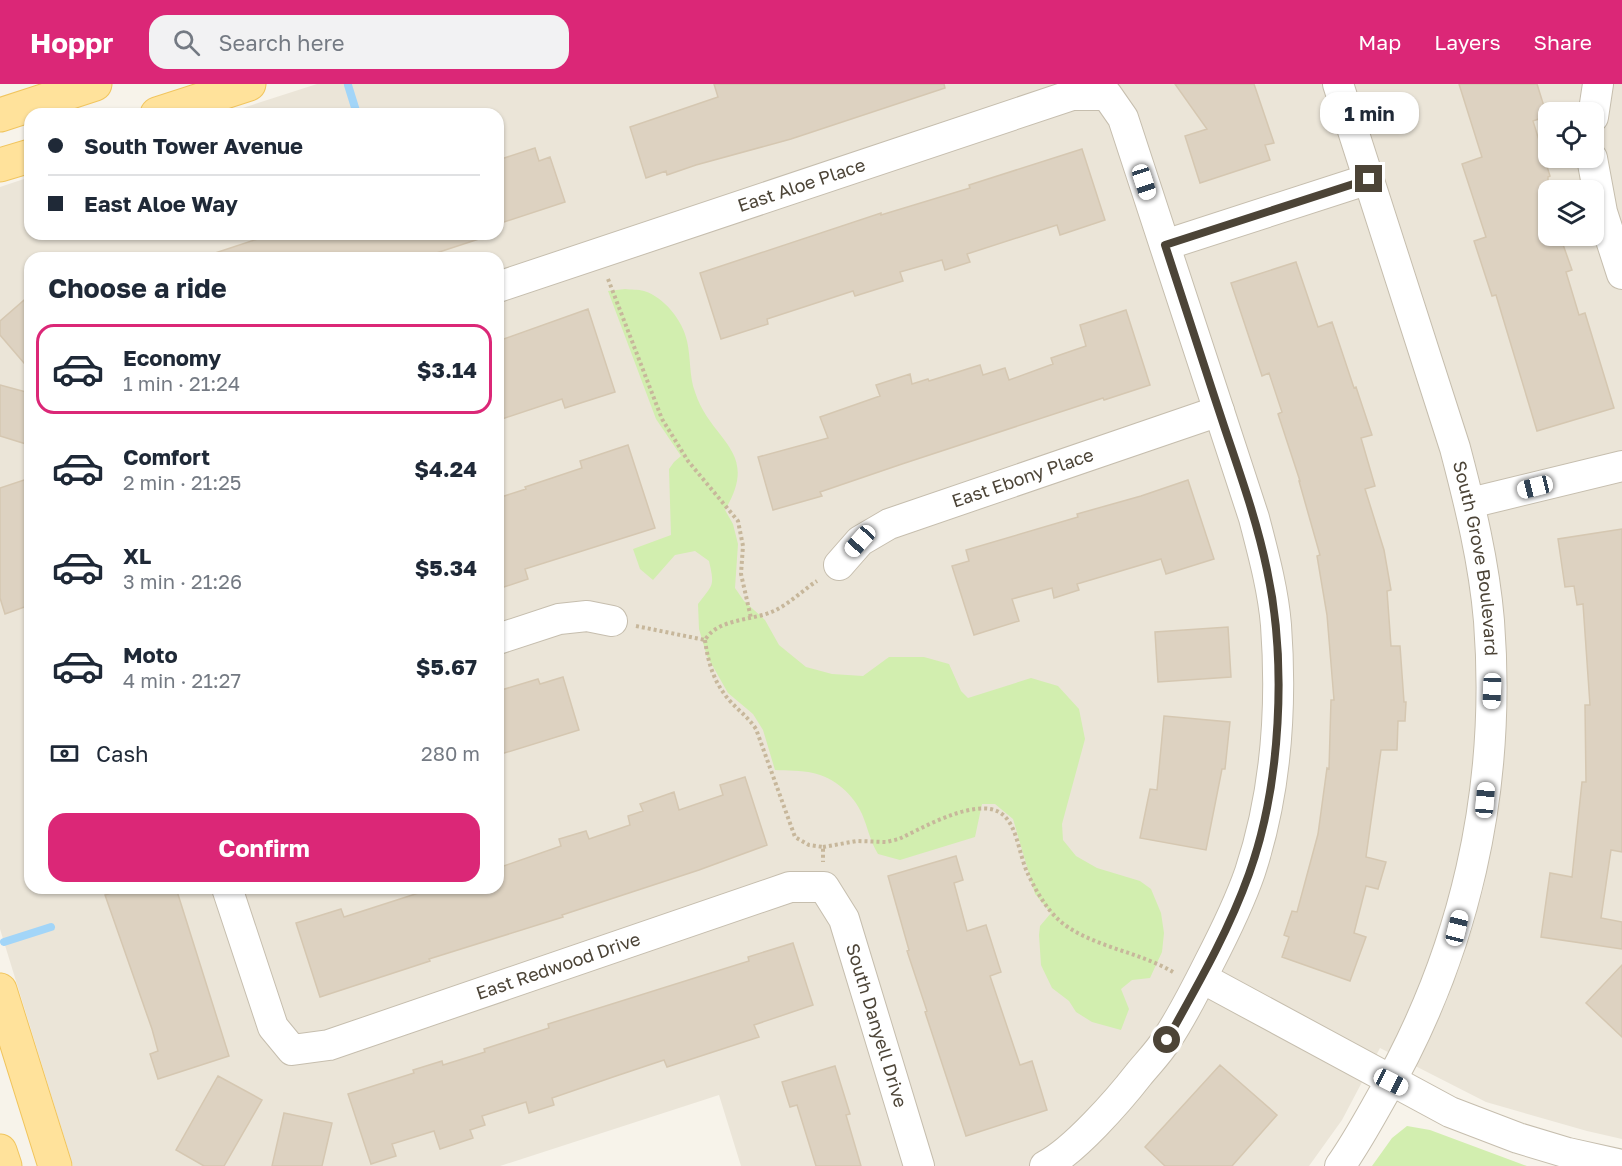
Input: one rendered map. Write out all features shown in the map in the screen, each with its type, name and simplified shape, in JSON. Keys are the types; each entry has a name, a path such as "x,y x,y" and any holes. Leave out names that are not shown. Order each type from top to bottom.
{"main road":[{"path":"0,115 95,84"},
{"path":"175,108 249,84"},
{"path":"0,165 24,158"},
{"path":"0,990 55,1166"},
{"path":"0,1151 5,1166"}],"street":[{"name":"South Grove Boulevard","path":"1338,84 1455,448 1470,503 1480,553 1489,632 1492,691 1485,800 1457,928 1428,1009 1391,1082 1340,1166"},
{"path":"1595,102 1598,84"},
{"name":"East Aloe Place","path":"504,284 1072,95 1107,95 1123,118 1165,245"},
{"path":"1594,168 1602,212 1622,274"},
{"path":"1045,1166 1093,1125 1167,1040 1230,923 1250,873 1263,826 1274,765 1278,700 1276,624 1267,570 1254,518 1165,245 1369,179"},
{"name":"East Ebony Place","path":"839,565 860,541 889,524 1219,411"},
{"path":"1470,503 1622,466"},
{"path":"504,637 559,619 587,616 612,621"},
{"name":"East Redwood Drive","path":"229,894 273,1027 292,1050 329,1046 790,887 824,887"},
{"name":"South Danyell Drive","path":"824,887 844,920 919,1166"},
{"path":"1199,982 1450,1112 1518,1138 1568,1153 1622,1165"}],"path":[{"path":"598,253 662,419 688,461 738,521 743,546 741,574 751,618"},
{"path":"839,565 775,610 726,624 710,631 705,639 708,663 717,682 730,701 746,714 756,729 795,837 809,845 823,847 857,841 886,842 899,839 973,809 998,810 1007,817 1014,829 1027,871 1041,898 1060,921 1085,937 1124,950 1199,982"},
{"path":"612,621 705,639"},
{"path":"823,847 824,887"}],"shaded area":[{"path":"317,84 1622,84 1622,1139 1486,1102 1380,1048 1342,1120 1309,1166 741,1166 719,1095 500,1166 73,1166 0,929 0,187 24,179 24,240 504,240 504,108 243,108"}],"green space":[{"path":"625,289 644,291 659,299 672,311 685,333 695,392 702,409 736,459 738,473 735,490 725,510 733,524 738,544 735,588 744,601 765,620 779,645 806,667 832,674 863,676 889,657 924,657 949,664 961,691 968,698 1031,678 1058,686 1079,709 1085,739 1062,824 1063,840 1076,856 1097,868 1140,881 1151,889 1161,913 1164,933 1162,952 1150,978 1132,980 1121,989 1129,1009 1121,1030 1092,1022 1076,1012 1069,1001 1052,988 1041,965 1039,935 1040,926 1051,913 1035,894 1013,819 995,804 982,804 975,837 900,860 878,854 862,814 849,794 836,783 821,775 804,771 775,770 763,730 753,714 728,693 707,656 699,629 698,604 710,588 712,581 709,561 695,551 675,555 653,580 640,569 633,549 671,535 669,469 681,456 656,419 608,291"},
{"path":"1407,1126 1430,1130 1527,1166 1372,1166 1392,1138"}],"building":[{"path":"714,84 944,84 945,88 791,139 667,175 666,171 646,178 630,127 718,97"},
{"path":"1175,84 1254,84 1274,143 1265,145 1270,160 1200,183 1185,136 1207,129"},
{"path":"1459,84 1537,84 1543,102 1538,102 1538,119 1533,121 1538,137 1538,168 1548,168 1550,176 1548,180 1538,180 1538,246 1564,246 1572,270 1566,272 1579,315 1585,313 1614,408 1537,431 1496,295 1492,296 1474,241 1486,237 1462,164 1482,157"},
{"path":"535,148 539,161 550,157 565,202 504,222 504,158"},
{"path":"1082,149 1105,220 1060,235 1057,225 967,254 970,262 945,270 942,260 900,272 903,281 855,296 853,291 767,319 768,324 721,339 700,273 881,213 881,215 970,188 969,185"},
{"path":"255,240 476,240 439,252 218,252"},
{"path":"1296,262 1318,327 1332,322 1372,435 1361,438 1375,486 1365,489 1384,550 1391,590 1387,591 1391,646 1400,646 1404,702 1406,702 1405,721 1398,721 1397,750 1381,750 1366,857 1386,862 1378,889 1366,886 1354,933 1366,937 1350,981 1282,957 1289,937 1284,935 1292,911 1297,912 1318,834 1327,768 1329,769 1331,700 1334,700 1327,615 1317,556 1320,555 1300,481 1278,414 1282,412 1269,373 1262,376 1231,283"},
{"path":"24,300 24,363 0,335 0,321"},
{"path":"588,309 615,392 565,408 562,399 504,418 504,339"},
{"path":"1126,310 1150,385 1104,400 1103,398 902,464 820,492 822,496 773,510 758,457 828,438 820,417 880,396 876,385 910,374 912,384 928,379 929,381 980,365 983,375 1005,368 1009,380 1053,364 1051,358 1086,346 1080,325"},
{"path":"0,385 24,391 24,443 0,436"},
{"path":"628,445 655,528 525,569 528,579 504,587 504,496 582,468 580,461"},
{"path":"24,480 24,607 5,614 0,598 0,488"},
{"path":"1188,480 1214,559 1166,574 1161,559 1077,584 1079,590 1054,598 1052,588 1012,599 1019,621 974,635 952,566 969,561 966,550 1078,517 1077,514"},
{"path":"1622,529 1622,852 1611,850 1601,918 1622,922 1622,949 1541,937 1550,873 1572,877 1582,782 1586,782 1585,705 1590,705 1583,604 1577,605 1574,586 1565,587 1558,539"},
{"path":"1228,627 1231,677 1158,682 1155,632"},
{"path":"563,677 579,730 504,753 504,689 538,679 540,684"},
{"path":"1164,716 1230,722 1225,769 1222,769 1206,850 1140,838 1150,789 1157,790"},
{"path":"745,777 767,845 562,915 563,917 429,959 430,961 320,997 296,923 341,909 344,917 415,894 504,894 504,866 561,846 559,839 586,831 589,839 630,825 628,816 643,811 640,804 674,792 679,810 723,795 720,785"},
{"path":"956,856 963,880 954,883 967,931 986,925 1001,972 990,976 1020,1065 1032,1061 1047,1110 966,1136 925,1012 927,1011 907,951 909,950 888,876"},
{"path":"178,894 229,1056 158,1079 150,1054 158,1051 152,1029 105,895"},
{"path":"793,943 813,1005 754,1025 759,1037 667,1067 664,1060 552,1098 554,1105 529,1113 526,1102 482,1116 485,1125 470,1130 473,1138 440,1149 434,1131 392,1144 396,1156 371,1164 348,1094 414,1073 413,1070 442,1061 443,1065 485,1052 484,1049 549,1028 548,1024 749,961 748,957"},
{"path":"1622,965 1622,1037 1586,1003"},
{"path":"1220,1065 1277,1115 1232,1166 1165,1166 1145,1147"},
{"path":"835,1066 850,1114 846,1115 861,1166 816,1166 797,1105 790,1107 782,1082"},
{"path":"218,1076 262,1100 224,1166 204,1166 176,1150"},
{"path":"284,1113 332,1123 322,1166 272,1166"}],"waterway":[{"path":"348,85 355,108"},
{"path":"4,942 51,927"}],"route":[{"path":"1167,1040 1230,923 1250,873 1263,826 1274,765 1278,700 1276,624 1267,570 1254,518 1165,245 1369,179"}]}
